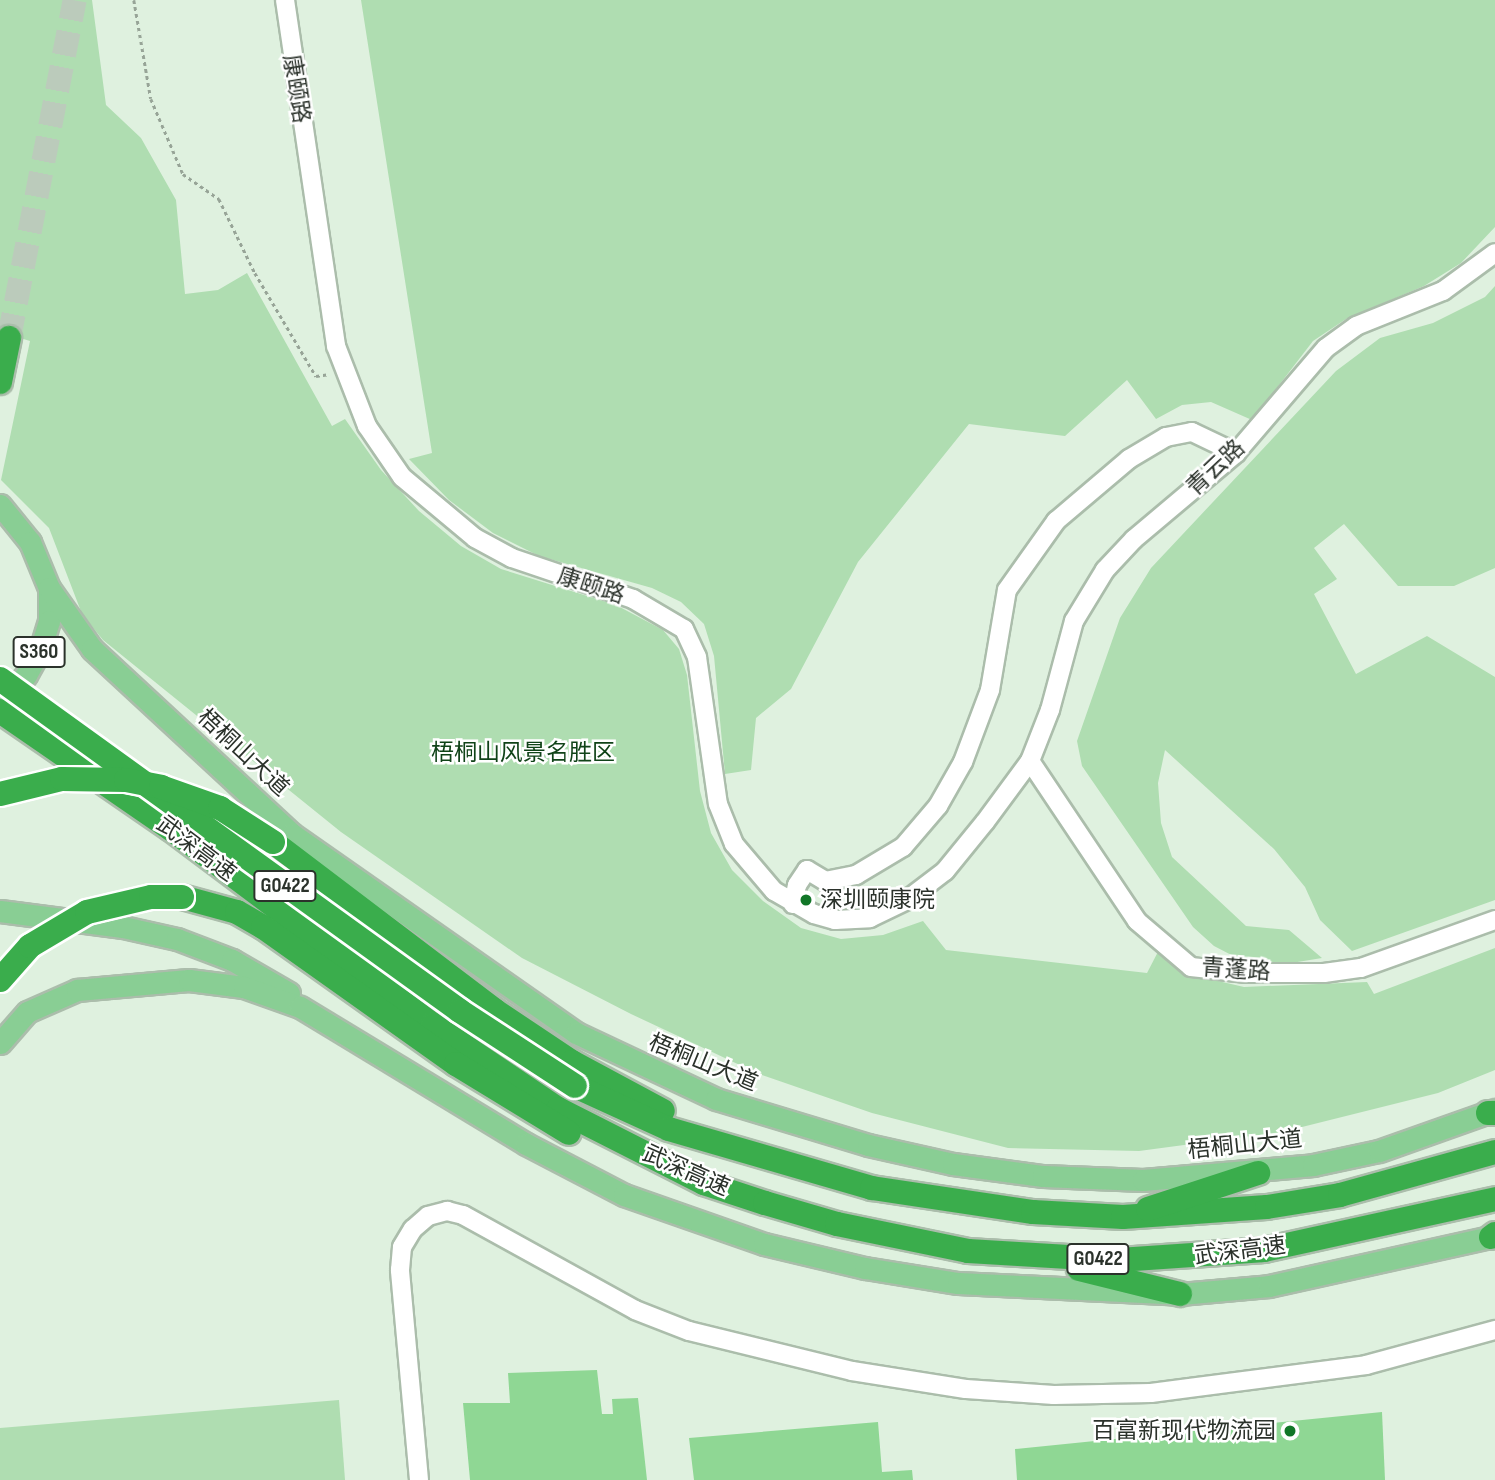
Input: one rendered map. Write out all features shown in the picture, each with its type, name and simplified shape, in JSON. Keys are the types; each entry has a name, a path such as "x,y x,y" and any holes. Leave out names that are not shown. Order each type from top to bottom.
{"highway":[{"path":"0,382 9,338"},
{"name":"武深高速","path":"0,679 449,1003 575,1086 670,1129 872,1188 946,1201 1123,1217 1196,1215 1340,1195 1495,1152"},
{"name":"武深高速","path":"0,711 171,830 433,1025 558,1109 704,1183 860,1230 968,1251 1031,1257 1166,1259 1264,1250 1495,1199"},
{"path":"0,794 62,779 126,780 191,795 273,842 407,946 572,1062 653,1107 779,1161"},
{"path":"0,980 30,946 87,912 151,897 182,897 237,912 456,1064 592,1146 704,1183"},
{"path":"1123,1217 1258,1173"},
{"path":"1031,1257 1180,1294"}],"main road":[{"name":"S360","path":"0,505 30,542 49,588 49,621 41,648 26,675 0,704"},
{"name":"梧桐山大道","path":"49,588 92,649 292,834 523,999 576,1033 647,1070 787,1123 953,1164 1043,1176 1143,1180 1258,1173 1379,1151 1493,1112"},
{"path":"0,911 123,927 177,939 232,960 347,1035 526,1144 624,1195 702,1226 865,1268 958,1283 1180,1294 1269,1286 1494,1236"},
{"path":"0,1043 27,1013 77,990 189,980 244,987 272,996 347,1035"}],"street":[{"name":"康颐路","path":"285,0 343,371 354,402 382,451 416,492 449,520 512,558 634,599 684,629 702,677 714,782 725,826 759,878 793,904 835,920 856,921 907,900 945,871 1030,761"},
{"name":"青云路","path":"1030,761 1050,710 1074,621 1086,597 1134,539 1236,453 1326,348 1356,326 1443,290 1495,253"},
{"path":"793,904 797,885 807,870 825,881 856,876 903,847 938,806 963,762 990,690 1007,590 1056,521 1129,459 1166,437 1192,432 1236,453"},
{"name":"青蓬路","path":"1030,761 1137,921 1191,967 1260,973 1361,968 1495,920"},
{"path":"419,1480 400,1270 402,1247 413,1229 428,1216 447,1211 463,1215 635,1310 689,1331 852,1371 966,1389 1054,1395 1177,1390 1366,1365 1495,1330"}],"path":[{"path":"134,0 151,99 183,174 219,199 255,273 316,376 343,371"}],"green space":[{"name":"梧桐山风景名胜区","path":"0,0 92,0 106,105 141,138 176,200 185,294 218,290 247,273 332,426 345,419 381,470 419,511 461,546 501,569 616,605 663,630 679,649 687,675 700,791 711,833 732,870 763,901 801,928 841,939 883,935 923,921 946,950 1147,973 1161,946 1205,978 1244,987 1367,982 1374,994 1495,948 1495,1070 1438,1093 1282,1132 1139,1151 1008,1148 872,1113 759,1074 631,1014 522,958 341,832 103,640 82,614 49,528 1,480 30,341 0,332"},
{"path":"361,0 1495,0 1495,227 1461,263 1424,286 1346,319 1313,341 1252,420 1211,402 1182,405 1156,419 1127,380 1065,436 969,424 858,562 791,689 756,718 751,770 725,774 714,656 704,624 681,602 652,588 539,556 493,533 449,500 409,459 432,453"},
{"path":"1495,286 1495,568 1454,586 1398,586 1344,524 1314,548 1337,579 1314,594 1356,674 1427,636 1495,677 1495,900 1352,951 1320,920 1305,887 1274,849 1165,750 1158,783 1161,823 1172,857 1246,926 1289,930 1322,958 1279,965 1241,960 1214,946 1193,927 1082,766 1077,741 1120,618 1151,568 1336,371 1380,338 1433,323 1485,297"},
{"path":"339,1400 345,1480 0,1480 0,1428"}],"building":[{"path":"597,1370 602,1414 613,1414 612,1399 638,1398 647,1480 470,1480 463,1403 510,1403 508,1373"},
{"name":"百富新现代物流园","path":"1382,1412 1385,1480 1017,1480 1015,1449"},
{"path":"878,1422 882,1472 912,1470 913,1480 694,1480 689,1438"}],"tunnel":[{"path":"9,338 75,0"}],"place":[{"name":"深圳颐康院","path":"806,900"},
{"name":"百富新现代物流园","path":"1290,1431"}]}
